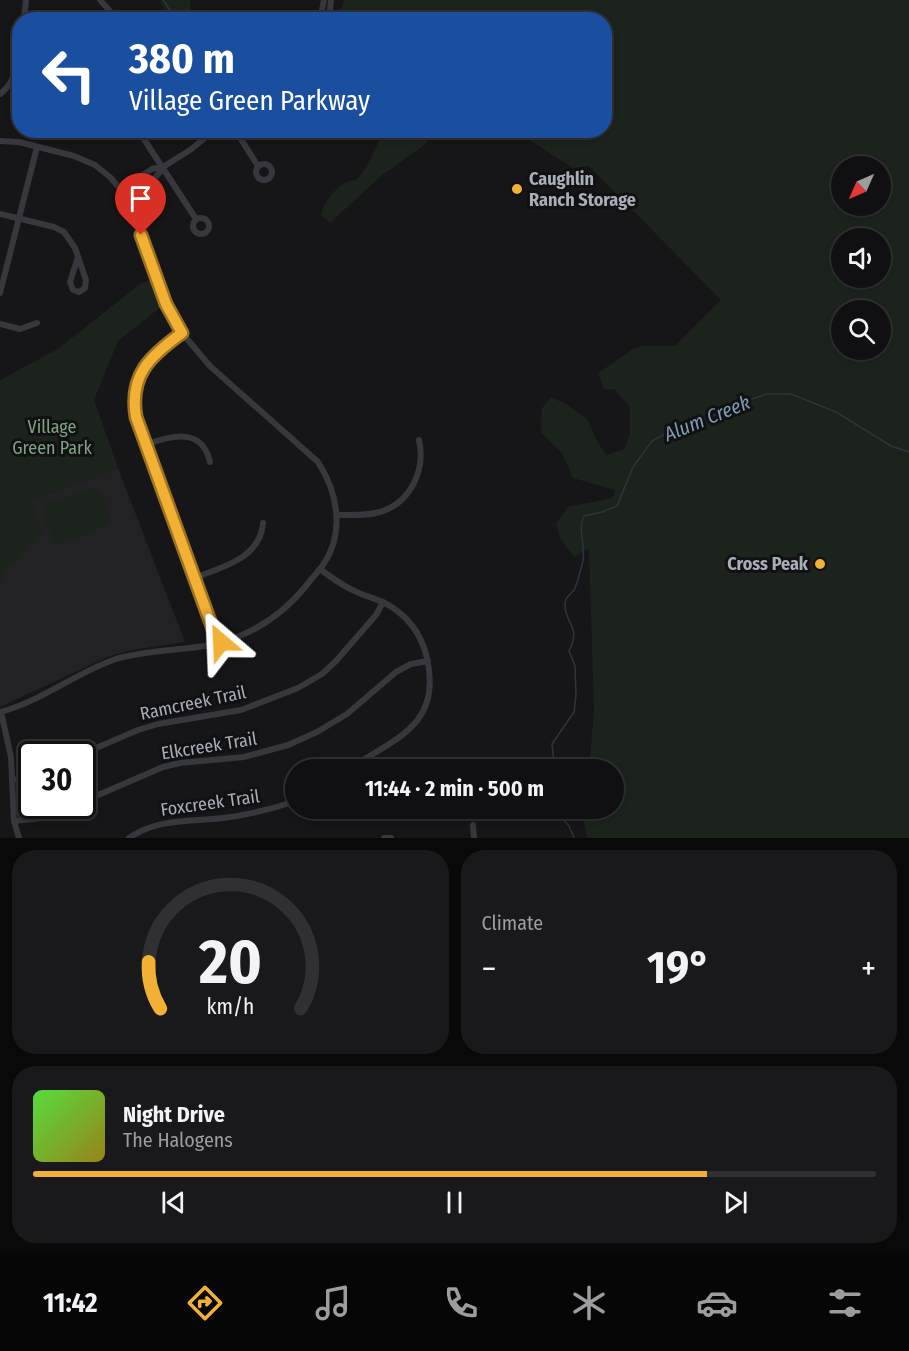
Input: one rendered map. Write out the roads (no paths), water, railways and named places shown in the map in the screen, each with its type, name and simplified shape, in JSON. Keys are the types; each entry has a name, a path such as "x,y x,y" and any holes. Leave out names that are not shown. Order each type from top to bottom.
{"street":[{"path":"100,0 111,12"},
{"path":"0,94 12,80"},
{"path":"144,138 196,219"},
{"path":"124,193 130,183 152,169 164,167 205,138"},
{"path":"240,138 258,166"},
{"path":"0,141 19,142 74,156 95,165 110,177 124,193 133,210 166,304 182,333 210,366 318,462 330,481 337,515 327,559 290,604 273,619 218,643 117,659 0,712 9,746 14,821 19,838"},
{"path":"0,293 37,147"},
{"path":"0,214 60,229 72,242 78,257 86,284 85,288 79,292 73,290 70,282 78,257"},
{"path":"0,324 20,329 37,323"},
{"path":"182,333 150,359 135,388 134,408 218,643"},
{"path":"145,444 170,436 184,436 203,446 209,454 210,462"},
{"path":"337,515 379,512 390,508 405,497 418,473 420,440"},
{"path":"194,578 240,560 261,536 263,523"},
{"path":"320,569 347,587 398,611 413,626 422,640 428,661 429,695 420,718 403,736 366,759"},
{"name":"Ramcreek Trail","path":"96,748 158,724 241,710 298,688 322,674 336,660 376,615 383,602"},
{"name":"Elkcreek Trail","path":"96,796 163,767 180,763 244,757 298,741 347,714 396,672 411,664 428,661"},
{"path":"13,780 18,779"},
{"name":"Foxcreek Trail","path":"129,838 161,824 238,816 285,804"},
{"path":"14,821 32,819"},
{"path":"473,825 474,838"},
{"path":"384,838 391,838"}],"waterway":[{"path":"163,0 171,12"},
{"name":"Alum Creek","path":"554,759 552,744 574,712 575,666 569,651 574,636 565,610 565,603 575,588 583,561 582,521 584,516 617,506 633,467 652,441 682,425 707,419 733,406 766,394 791,394 836,412 891,446 909,452"},
{"name":"Alum Creek","path":"563,819 574,838"}],"place":[{"name":"Caughlin Ranch Storage","path":"517,189"},
{"name":"Cross Peak","path":"820,564"}],"park label":[{"name":"Village Green Park","path":"52,437"}]}
